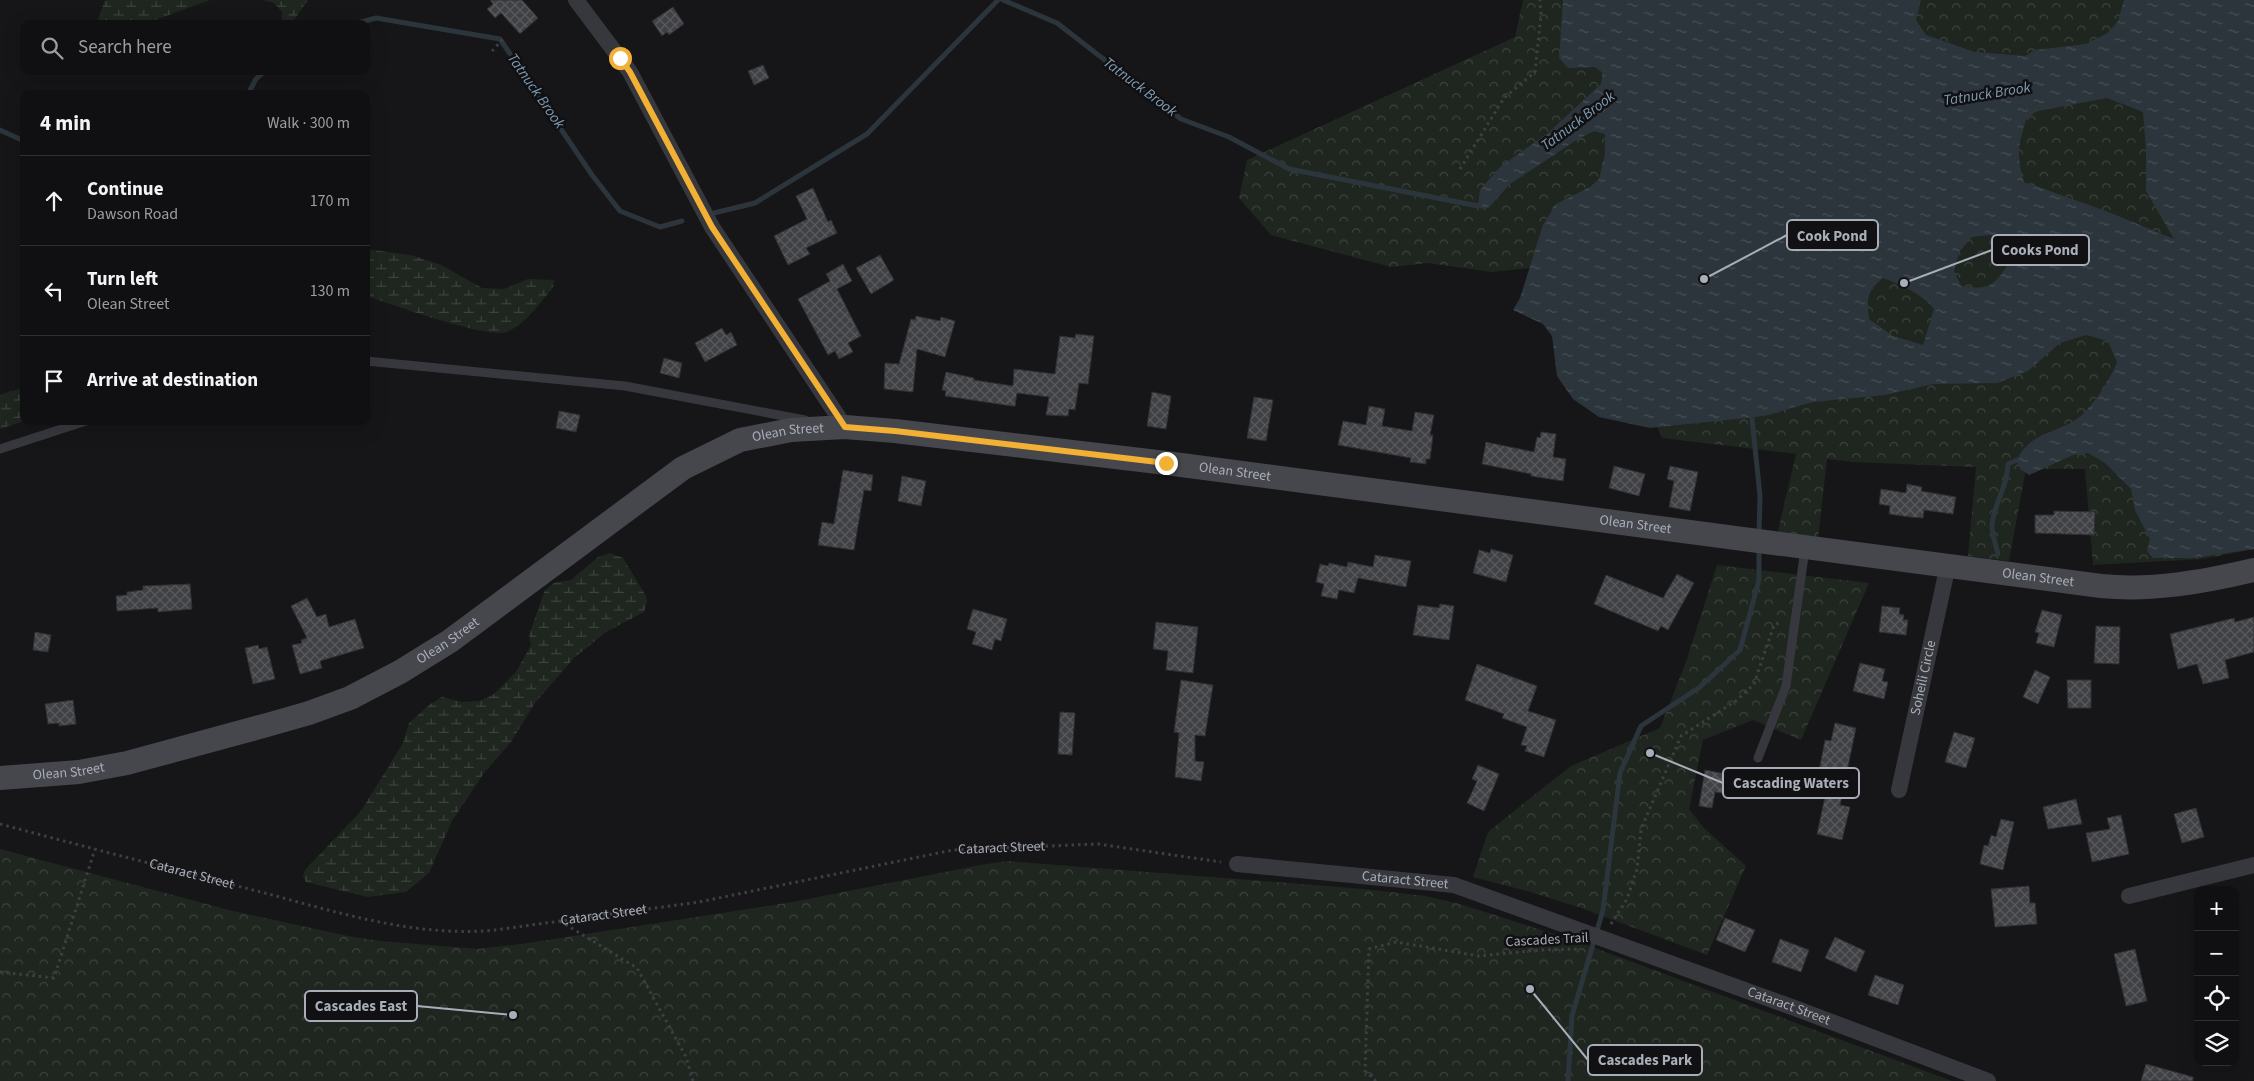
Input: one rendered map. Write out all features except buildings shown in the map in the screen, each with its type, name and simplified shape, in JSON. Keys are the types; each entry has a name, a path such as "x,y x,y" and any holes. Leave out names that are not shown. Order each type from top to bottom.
{"street":[{"path":"576,0 630,72 712,227 845,427"},
{"name":"Olean Street","path":"0,778 79,772 127,763 267,726 350,698 400,672 450,641 683,468 740,440 791,430 845,427 895,431 1166,463 2101,586 2132,588 2187,584 2254,570"},
{"name":"Soheili Circle","path":"1899,790 1948,565"},
{"name":"Cataract Street","path":"1237,864 1454,885 1800,1010 1988,1081"},
{"path":"2129,896 2254,865"}],"lane":[{"path":"370,361 625,386 845,427"},
{"path":"0,449 74,425"},
{"path":"1758,758 1786,686 1805,546"}],"path":[{"path":"1460,169 1504,98 1536,72 1541,15 1540,0"},
{"path":"492,51 503,39"},
{"name":"Cascades Trail","path":"1376,1081 1365,1071 1369,949 1396,942 1479,956 1540,950 1596,948 1600,938 1627,899 1637,869 1641,829 1681,736 1736,701 1754,684 1774,625 1796,618"},
{"name":"Cataract Street","path":"0,824 350,915 401,926 444,931 478,932 698,902 953,850 1098,844 1237,864"},
{"path":"0,972 54,978 95,849"},
{"path":"559,921 637,968 686,1057 692,1081"}],"green space":[{"path":"105,0 210,0 155,20 98,19"},
{"path":"262,0 308,0 294,20 282,20 282,12 274,3"},
{"path":"1523,0 2254,0 2254,549 2203,559 2093,565 2085,469 2026,469 2009,561 1968,556 1976,467 1852,462 1827,459 1818,539 1777,535 1796,454 1662,438 1625,346 1540,267 1492,272 1428,263 1391,267 1271,235 1239,198 1247,160 1515,37"},
{"path":"370,250 411,255 441,265 482,288 504,289 528,279 554,280 553,288 532,313 520,324 506,332 496,333 439,320 370,297"},
{"path":"20,388 20,422 0,429 0,395"},
{"path":"610,553 623,558 646,596 647,602 644,612 606,632 574,658 535,703 511,742 484,773 452,821 429,873 406,892 368,897 306,882 303,876 305,870 361,811 403,743 409,723 429,705 442,697 462,702 479,701 494,694 516,672 531,645 529,635 545,590 554,583 571,580 598,557"},
{"path":"1717,565 1869,583 1801,740 1753,720 1703,740 1689,809 1704,828 1746,866 1707,955 1581,908 1473,877 1488,832 1514,811 1571,766 1660,728 1686,662"},
{"path":"0,849 229,910 348,936 380,941 478,949 793,902 1008,861 1364,889 1425,896 1460,904 1579,942 1952,1081 0,1081"}],"water":[{"path":"1563,0 1921,0 1916,20 1926,35 1975,52 2025,56 2035,50 2086,44 2108,33 2118,21 2124,0 2254,0 2254,549 2194,558 2153,558 2147,551 2150,539 2135,510 2131,489 2105,463 2088,453 2073,455 2029,475 2020,469 2017,460 2028,444 2068,424 2083,414 2100,393 2114,369 2117,362 2108,341 2086,335 2060,343 2028,371 1997,383 1933,384 1885,395 1813,402 1764,416 1650,428 1599,417 1573,399 1557,376 1552,336 1543,324 1513,310 1520,298 1543,225 1556,204 1590,187 1599,179 1605,154 1605,134 1594,131 1575,141 1510,184 1489,207 1482,209 1478,206 1480,190 1500,167 1548,133 1601,84 1603,73 1595,67 1568,68 1559,58","holes":["2107,98 2143,112 2146,150 2146,191 2174,239 2106,211 2024,182 2019,150 2027,117 2038,111","1991,235 2006,244 2009,263 1994,282 1984,287 1961,286 1954,271 1959,252 1972,237","1883,278 1917,294 1929,303 1934,309 1923,345 1893,336 1869,319 1869,296 1873,287"]}],"waterway":[{"name":"Tatnuck Brook","path":"714,213 755,203 867,134 998,0"},
{"name":"Tatnuck Brook","path":"1003,0 1057,23 1181,119 1229,137 1289,169 1478,206 1481,203"},
{"name":"Tatnuck Brook","path":"369,20 376,18 500,39 592,175 620,211 660,227 682,221"},
{"name":"Tatnuck Brook","path":"250,90 260,75"},
{"name":"Tatnuck Brook","path":"0,130 20,139"},
{"path":"1752,418 1760,496 1759,535"},
{"path":"1998,554 1992,526 1993,518 2006,480 2008,464 2017,460"},
{"path":"1568,1081 1572,1016 1603,910 1620,773 1641,726 1700,687 1740,650 1759,580 1759,548"}],"place":[{"name":"Cook Pond","path":"1704,279"},
{"name":"Cooks Pond","path":"1904,283"},
{"name":"Cascading Waters","path":"1650,753"},
{"name":"Cascades Park","path":"1530,989"},
{"name":"Cascades East","path":"513,1015"}],"route":[{"path":"620,58 630,72 712,227 845,427 895,431 1166,463"}]}
